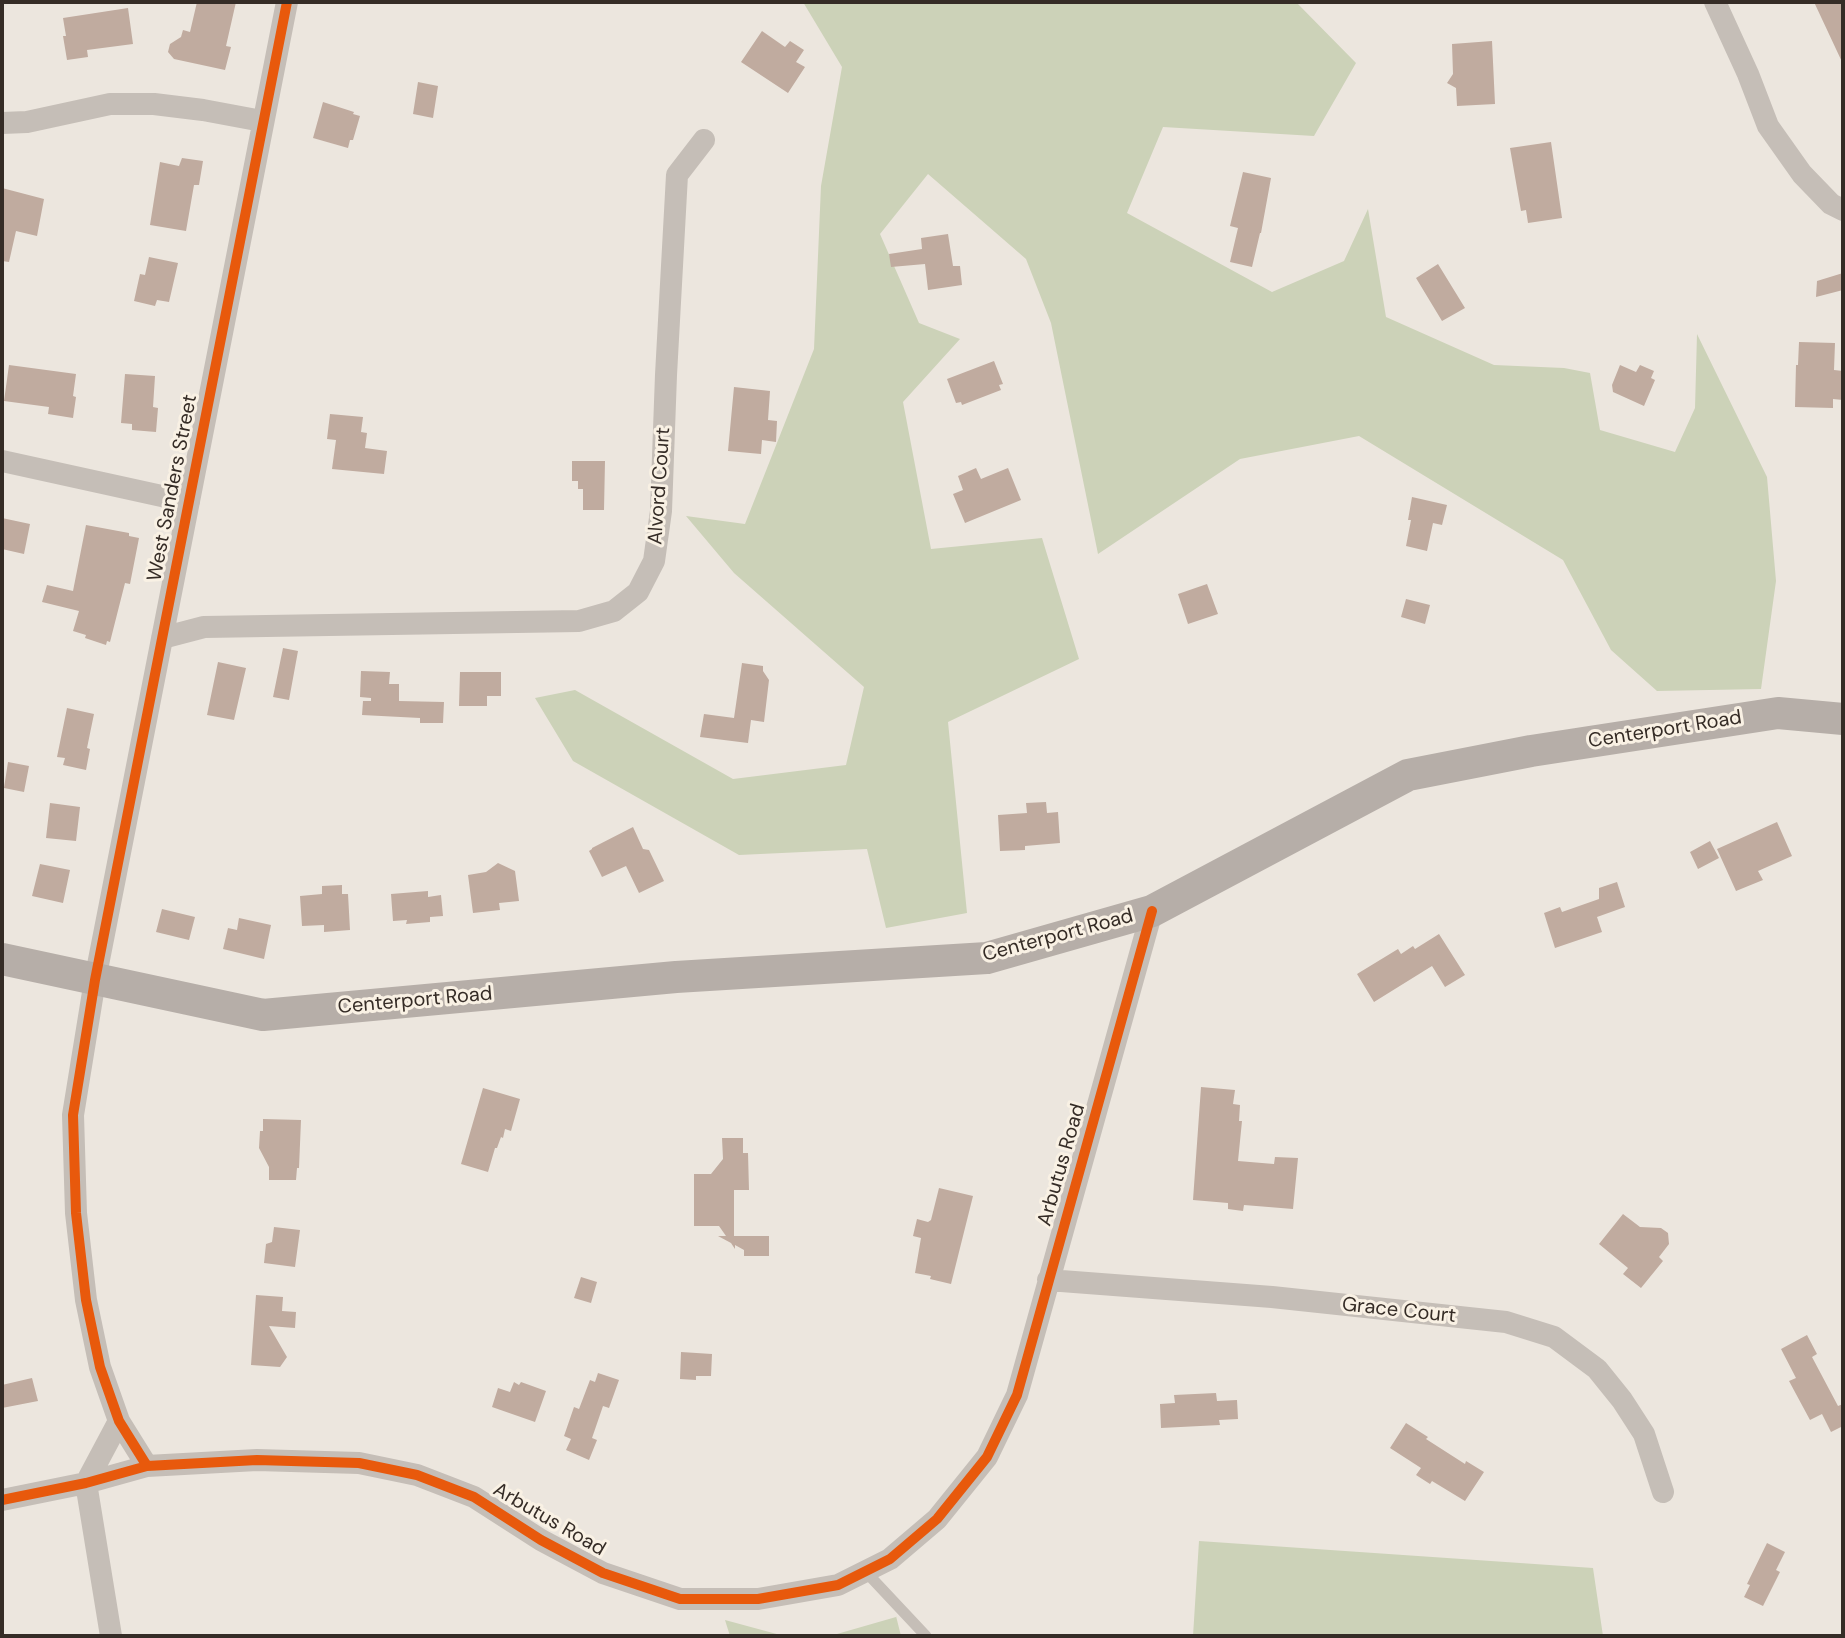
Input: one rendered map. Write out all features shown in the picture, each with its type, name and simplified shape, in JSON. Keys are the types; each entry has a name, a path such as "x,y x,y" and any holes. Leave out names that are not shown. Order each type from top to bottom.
{"main road":[{"name":"Centerport Road","path":"2,959 263,1015 676,977 987,958 1152,911 1408,775 1531,751 1778,713 1843,719"}],"street":[{"name":"West Sanders Street","path":"147,1466 119,1421 100,1367 86,1300 76,1213 73,1115 95,980 287,2"},
{"path":"1715,2 1768,126 1802,174 1831,204 1843,210"},
{"path":"2,123 27,122 110,104 154,104 262,121"},
{"name":"Alvord Court","path":"162,638 204,627 246,625 579,621 614,611 638,592 654,561 661,511 677,175 704,140"},
{"path":"2,461 189,502"},
{"name":"Arbutus Road","path":"2,1500 86,1483 147,1466 257,1460 359,1463 417,1475 474,1497 541,1540 603,1573 680,1599 758,1599 838,1585 890,1559 937,1519 987,1457 1017,1395 1152,911"},
{"name":"Grace Court","path":"1048,1280 1272,1297 1506,1322 1554,1337 1597,1369 1622,1400 1644,1434 1663,1492"},
{"path":"111,1636 86,1483 119,1421"}],"lane":[{"path":"865,1571 926,1636"}],"green space":[{"path":"803,2 1296,2 1356,63 1314,136 1163,127 1127,213 1272,292 1344,261 1368,209 1386,317 1494,365 1564,368 1590,373 1600,430 1675,452 1695,408 1697,334 1767,477 1776,581 1761,689 1657,691 1611,650 1563,560 1359,436 1240,459 1098,554 1051,323 1026,259 928,174 880,234 919,323 960,339 903,402 931,549 1042,538 1079,659 948,722 967,913 886,928 867,849 739,855 573,761 535,698 575,690 733,779 846,765 864,687 734,573 686,516 745,524 814,349 821,186 842,67"},
{"path":"1199,1541 1593,1568 1603,1636 1193,1636"},
{"path":"896,1617 901,1636 830,1636"},
{"path":"725,1620 784,1636 730,1636"}],"building":[{"path":"197,2 236,2 226,46 231,47 225,70 174,59 168,52 170,44 181,37 183,30 190,32"},
{"path":"1814,2 1843,2 1843,64"},
{"path":"128,8 133,44 87,50 88,57 67,60 63,18"},
{"path":"762,31 785,47 790,41 804,50 796,62 805,67 788,93 741,62"},
{"path":"1492,41 1495,104 1457,106 1456,88 1447,83 1453,74 1452,44"},
{"path":"418,82 438,86 433,118 413,114"},
{"path":"323,102 360,116 348,148 313,138"},
{"path":"1551,142 1562,218 1528,223 1526,210 1521,211 1510,148"},
{"path":"182,158 203,161 199,185 194,185 186,231 150,225 160,162 179,166"},
{"path":"1243,172 1271,178 1252,267 1230,262 1238,228 1230,226"},
{"path":"2,188 44,199 37,236 16,231 9,262 2,261"},
{"path":"948,234 953,266 960,266 962,285 928,290 925,264 891,267 889,254 922,249 921,238"},
{"path":"149,257 178,263 169,302 157,300 155,306 134,301 140,274 145,275"},
{"path":"1438,264 1465,308 1442,321 1416,278"},
{"path":"1843,273 1843,290 1816,297 1817,281"},
{"path":"1799,342 1835,343 1834,370 1843,371 1843,400 1833,399 1833,408 1795,407"},
{"path":"994,361 1003,384 999,385 1001,390 962,405 961,402 956,403 947,379"},
{"path":"9,365 76,374 73,418 48,414 49,407 4,401"},
{"path":"1620,365 1636,372 1640,365 1654,371 1651,378 1655,380 1644,406 1613,392 1612,385"},
{"path":"125,374 155,376 153,407 158,408 156,432 132,430 132,424 121,423"},
{"path":"734,387 770,391 768,420 777,421 776,442 762,440 761,454 728,451"},
{"path":"330,414 363,417 361,432 367,433 365,448 387,451 384,474 332,469 336,440 327,439"},
{"path":"572,461 605,461 604,510 583,510 583,489 578,489 578,481 572,481"},
{"path":"976,468 981,479 1008,468 1021,500 965,523 953,494 963,490 958,476"},
{"path":"1412,497 1447,505 1442,525 1433,523 1427,551 1406,546"},
{"path":"2,518 30,524 24,554 2,549"},
{"path":"86,525 129,533 129,536 139,538 130,584 125,583 110,642 107,641 106,645 73,631 79,611 42,602 47,585 73,591"},
{"path":"1207,584 1218,614 1188,624 1178,594"},
{"path":"1406,599 1430,605 1425,624 1401,617"},
{"path":"283,648 298,651 289,700 273,697"},
{"path":"218,662 246,668 234,720 207,715"},
{"path":"742,663 763,666 769,680 764,722 751,720 748,743 700,737 704,714 734,718"},
{"path":"361,671 390,672 389,684 399,684 399,701 444,702 443,723 420,723 420,718 362,715 363,701 371,701 371,698 360,697"},
{"path":"460,672 501,672 501,696 487,696 487,706 459,706"},
{"path":"67,708 94,714 86,770 63,765 65,758 57,757"},
{"path":"8,762 29,766 24,792 4,788"},
{"path":"1046,802 1047,813 1058,812 1060,843 1000,851 998,815 1027,813 1026,803"},
{"path":"50,803 80,807 76,841 46,838"},
{"path":"1777,822 1792,856 1758,871 1763,880 1736,891 1717,849"},
{"path":"633,827 643,849 649,850 664,881 639,893 626,866 602,877 589,851"},
{"path":"1710,841 1719,858 1698,869 1690,852"},
{"path":"498,863 515,871 519,901 499,903 500,910 473,913 468,875 486,872"},
{"path":"40,864 70,870 63,903 32,896"},
{"path":"1617,882 1625,907 1597,917 1602,932 1555,948 1544,913 1560,907 1562,912 1599,899 1599,888"},
{"path":"342,885 342,894 348,894 350,930 324,932 324,925 302,926 300,896 322,894 322,886"},
{"path":"428,891 428,897 441,895 443,916 430,917 430,922 406,924 407,920 393,921 391,894"},
{"path":"162,909 195,917 189,940 156,932"},
{"path":"239,918 271,925 264,959 223,949 228,928 237,930"},
{"path":"1439,934 1465,975 1445,987 1432,966 1374,1002 1357,974 1398,949 1401,954 1413,946 1415,949"},
{"path":"1201,1087 1235,1090 1233,1104 1240,1105 1239,1121 1242,1121 1238,1161 1274,1164 1275,1157 1298,1158 1293,1209 1244,1205 1243,1211 1228,1209 1228,1203 1193,1200"},
{"path":"483,1088 520,1099 511,1131 505,1129 488,1172 461,1164"},
{"path":"263,1119 301,1120 296,1180 269,1180 269,1167 259,1148"},
{"path":"722,1138 743,1138 743,1153 748,1153 749,1190 734,1190 734,1236 769,1236 769,1256 744,1256 744,1250 735,1245 735,1249 718,1236 726,1236 719,1226 694,1226 694,1174 711,1174 723,1159"},
{"path":"939,1188 973,1196 951,1284 915,1273 921,1238 913,1236 917,1219 931,1220"},
{"path":"1623,1214 1640,1227 1661,1228 1668,1233 1669,1244 1659,1257 1663,1261 1641,1288 1623,1274 1628,1268 1599,1244"},
{"path":"274,1227 300,1230 295,1267 264,1263 266,1244 272,1242"},
{"path":"581,1277 597,1282 591,1303 574,1298"},
{"path":"256,1295 283,1297 282,1311 296,1312 295,1328 269,1326 287,1357 280,1367 251,1365"},
{"path":"1807,1335 1817,1354 1812,1357 1838,1406 1843,1404 1843,1426 1831,1432 1822,1414 1810,1420 1789,1381 1796,1378 1781,1349"},
{"path":"681,1352 712,1354 711,1376 696,1376 696,1380 680,1379"},
{"path":"598,1373 619,1380 609,1408 603,1406 592,1438 597,1440 589,1460 566,1450 571,1439 564,1436 574,1407 579,1409 590,1380 595,1382"},
{"path":"32,1378 38,1401 2,1408 2,1385"},
{"path":"514,1382 546,1391 535,1422 492,1407 498,1388 510,1392"},
{"path":"1216,1393 1217,1401 1237,1400 1238,1419 1219,1420 1220,1425 1161,1428 1160,1404 1175,1403 1174,1395"},
{"path":"1406,1423 1465,1464 1466,1461 1484,1472 1465,1501 1416,1475 1421,1468 1390,1448"},
{"path":"1767,1543 1785,1552 1776,1570 1780,1572 1763,1606 1744,1597"}],"cycle path":[{"path":"147,1466 119,1421 100,1367 86,1300 76,1213 73,1115 95,980 287,2"},
{"path":"2,1500 86,1483 147,1466 257,1460 359,1463 417,1475 474,1497 541,1540 603,1573 680,1599 758,1599 838,1585 890,1559 937,1519 987,1457 1017,1395 1152,911"}]}
